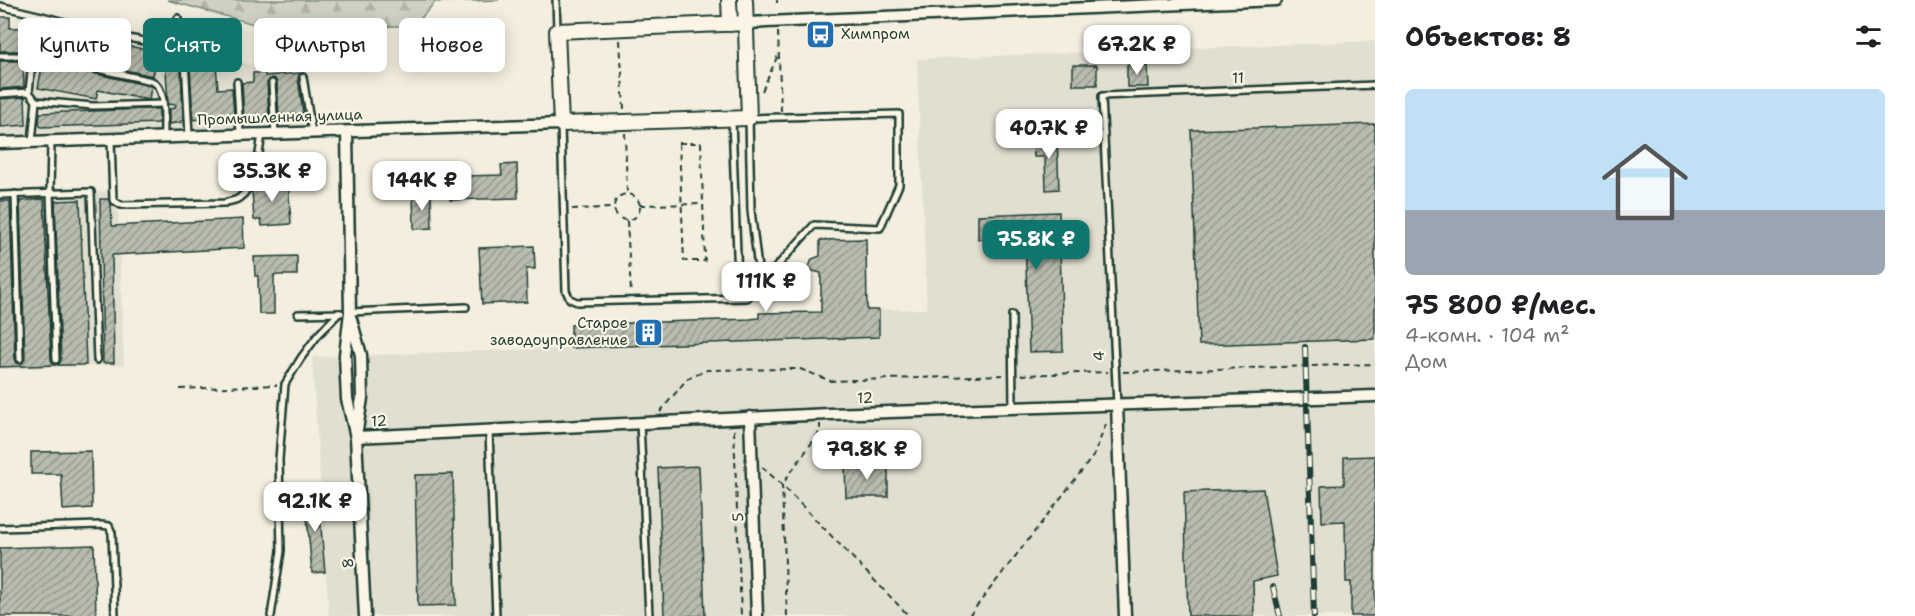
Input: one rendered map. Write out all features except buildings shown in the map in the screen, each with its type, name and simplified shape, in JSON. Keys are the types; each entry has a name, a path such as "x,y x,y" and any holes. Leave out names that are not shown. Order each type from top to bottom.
{"street":[{"path":"729,0 730,24"},
{"path":"745,0 749,118"},
{"path":"561,124 557,31 1276,0"},
{"name":"Промышленная улица","path":"0,143 749,118"},
{"path":"347,132 345,355 347,399 356,437"},
{"path":"344,313 361,355 362,399 356,437"},
{"name":"12","path":"356,437 821,414 1375,396"},
{"name":"4","path":"1117,405 1125,616"},
{"name":"5","path":"750,417 758,616"},
{"name":"8","path":"356,437 365,616"}],"lane":[{"path":"556,0 557,31"},
{"path":"0,6 143,41"},
{"path":"0,56 18,56"},
{"path":"31,72 29,92 36,101 32,142"},
{"path":"111,72 159,84 162,93 164,138"},
{"path":"185,72 189,137"},
{"path":"303,76 312,133"},
{"path":"237,82 240,135"},
{"path":"272,83 275,134"},
{"name":"11","path":"1102,96 1375,85"},
{"path":"0,94 29,92"},
{"name":"4","path":"1102,96 1117,405"},
{"path":"36,101 93,106 163,104"},
{"path":"561,124 566,291 570,299 577,302 747,298 759,285 814,225 880,228 899,185 899,114 749,118 751,210 759,285"},
{"path":"732,118 738,280"},
{"path":"111,140 113,200 121,205 225,203 239,198 248,189 256,169 262,134"},
{"path":"51,142 50,193 56,360"},
{"path":"0,195 91,192 97,360"},
{"path":"15,194 20,359"},
{"path":"298,314 466,307"},
{"path":"272,616 281,551 279,459 285,384 306,350 344,313"},
{"path":"1011,315 1013,408"},
{"path":"645,423 649,616"},
{"path":"489,431 496,616"},
{"path":"0,528 109,526 112,533 115,616"}],"path":[{"path":"778,27 782,117"},
{"path":"759,96 779,53"},
{"path":"701,142 705,261 684,261 681,205 679,143 701,142"},
{"path":"627,194 637,198 640,206 636,218 627,221 617,216 614,204 619,197 627,194"},
{"path":"640,206 703,204"},
{"path":"563,209 614,208"},
{"path":"627,221 632,301"},
{"path":"645,423 687,379 707,370 800,369 831,381 1375,364"},
{"path":"180,389 285,384"},
{"path":"969,616 1094,455 1117,405"},
{"path":"787,616 782,485 820,431 821,414"},
{"path":"734,418 741,616"},
{"path":"751,457 782,485 909,616"}],"shaded area":[{"path":"0,26 18,29 18,72 131,72 131,46 143,47 143,72 242,72 242,62 254,64 254,72 300,72 303,127 0,137"},
{"name":"Химпром","path":"1375,41 1375,616 329,616 312,357 879,337 879,310 927,309 917,59"},
{"path":"117,191 124,365 0,369 0,195"}],"green space":[{"path":"167,0 499,0 435,2 421,18 399,18 399,26 387,26 387,18 254,18 254,24 242,21 242,18 232,18"}],"railway":[{"path":"1305,347 1314,616"},
{"path":"1273,587 1280,616"}],"place":[{"name":"Химпром","path":"820,34"},
{"name":"Старое заводоуправление","path":"649,332"}]}
